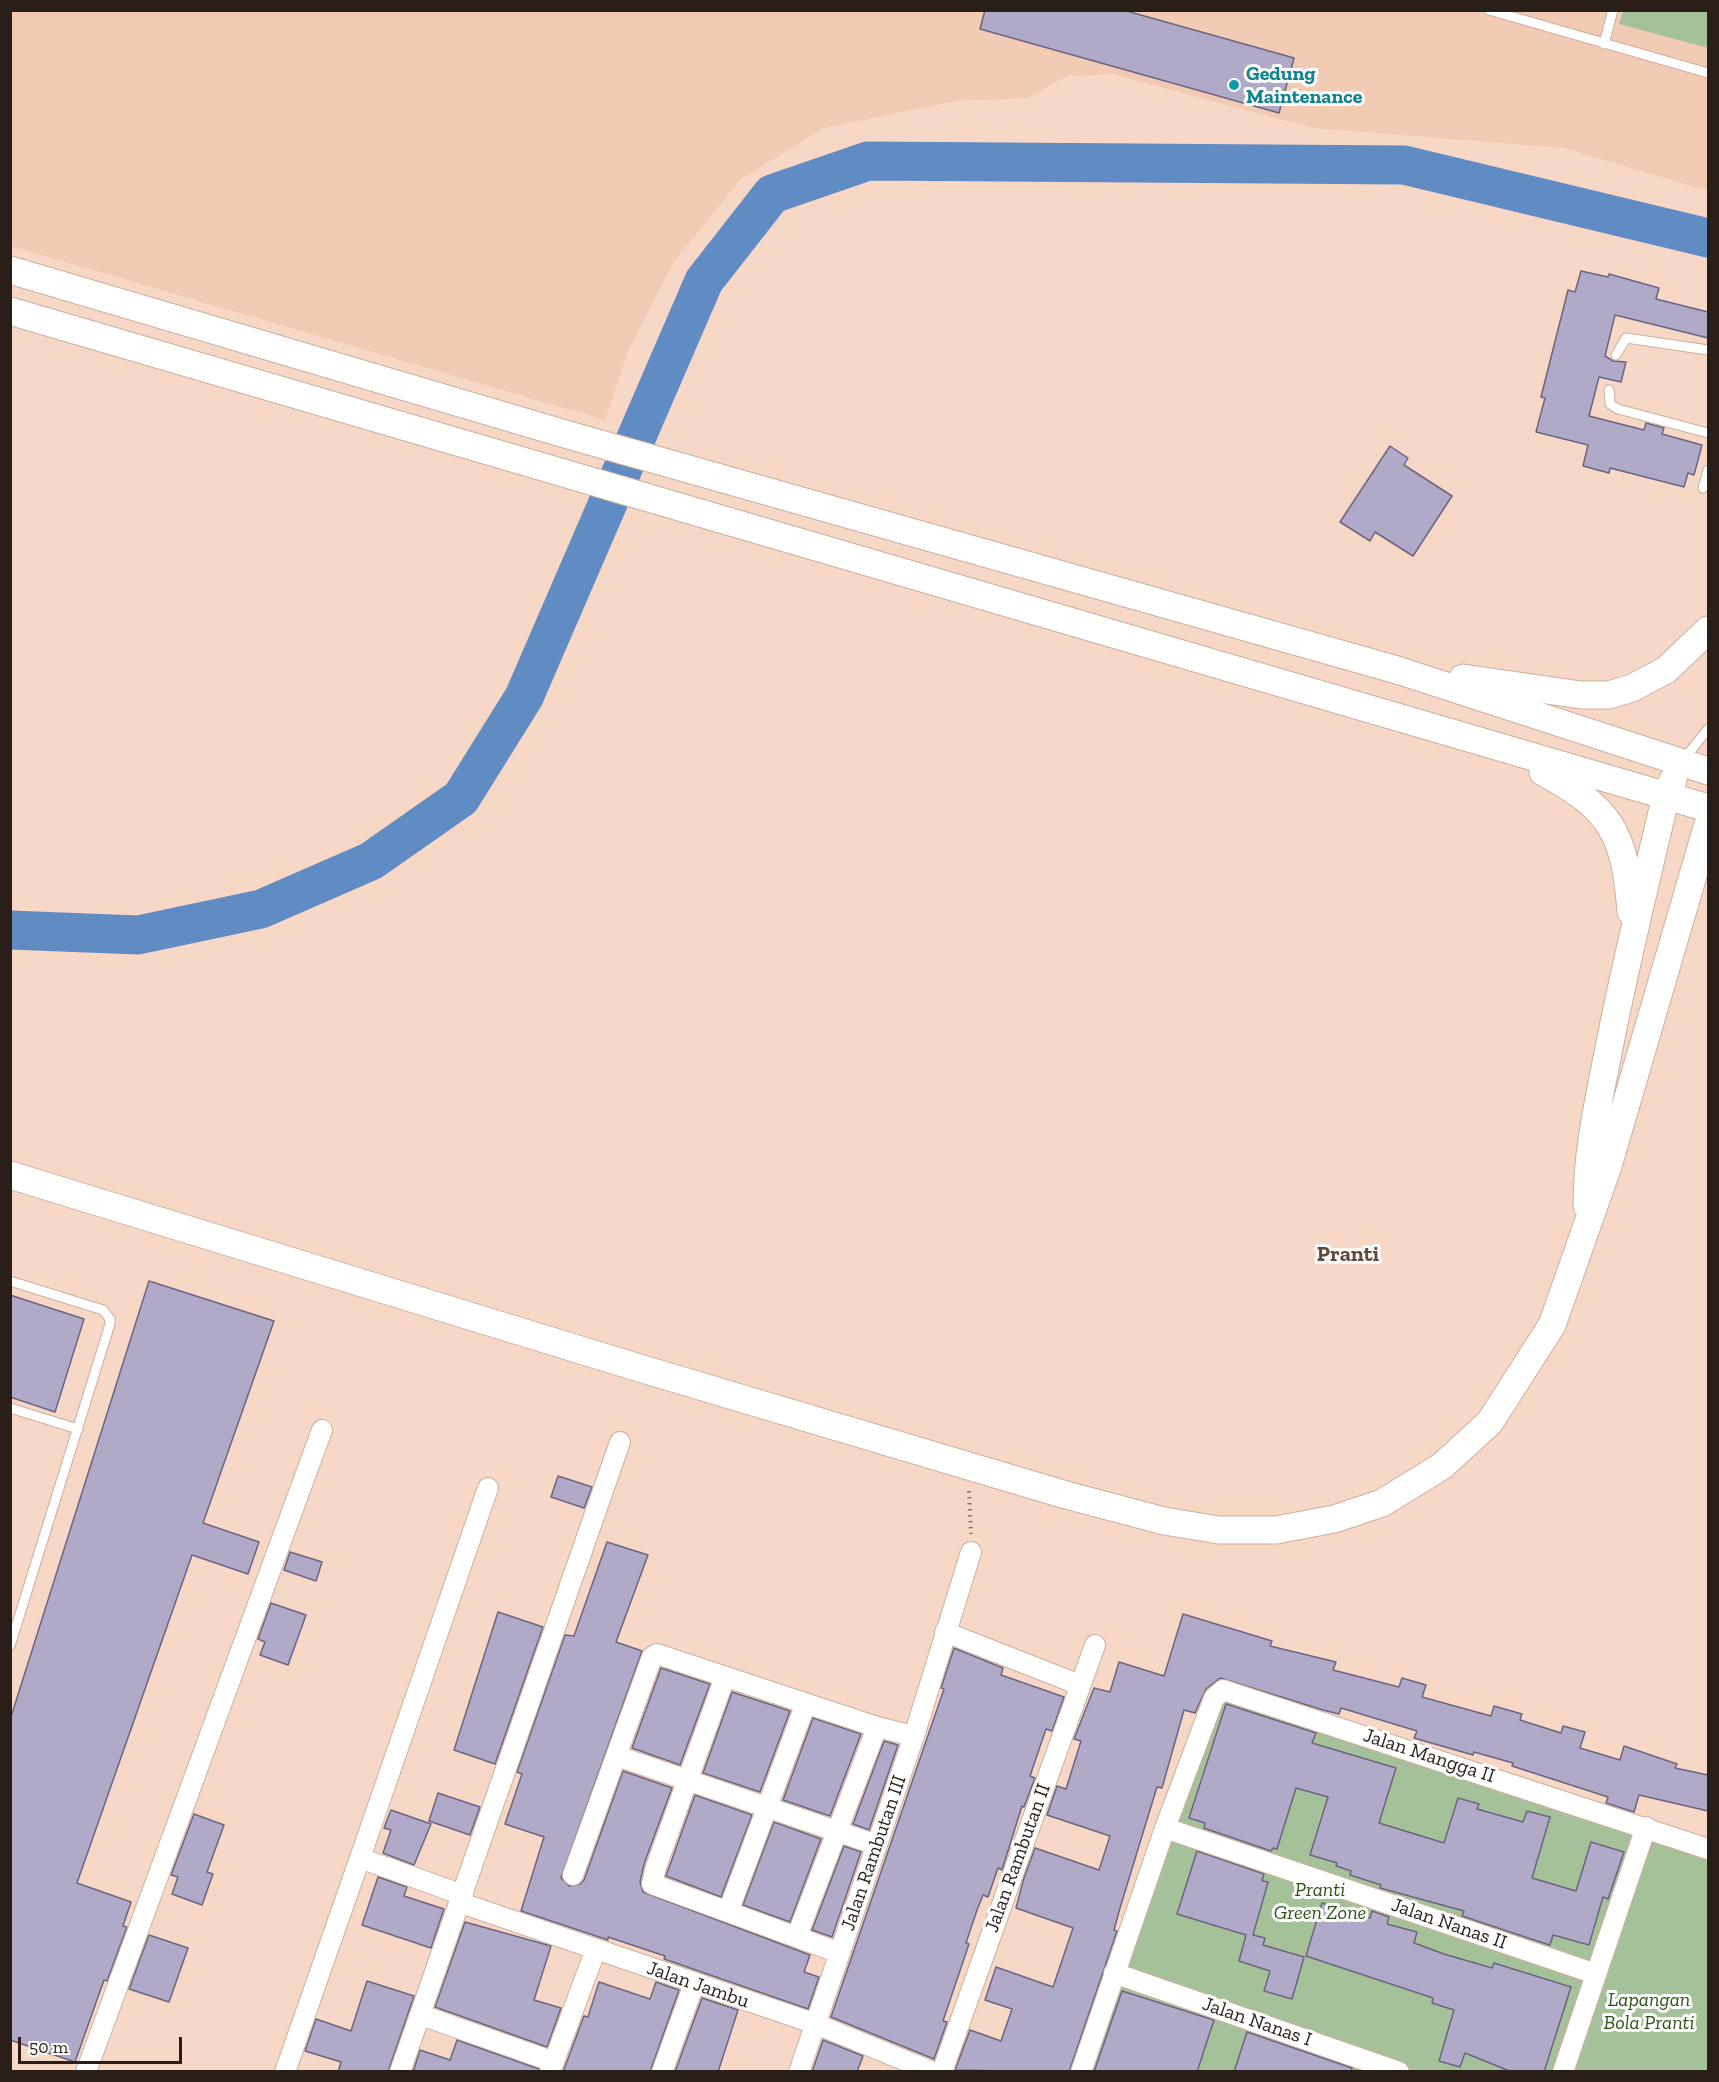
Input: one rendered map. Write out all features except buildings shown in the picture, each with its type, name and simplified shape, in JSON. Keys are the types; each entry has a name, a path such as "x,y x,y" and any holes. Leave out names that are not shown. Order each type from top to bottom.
{"street":[{"path":"10,270 565,434 1396,670 1708,771"},
{"path":"10,311 1708,808"},
{"path":"1396,670 1581,695 1608,695 1632,688 1665,670 1708,630"},
{"path":"1487,744 1569,785 1591,800 1609,821 1621,845 1630,891 1633,931"},
{"path":"1587,1226 1587,1163 1633,931 1666,796 1681,763"},
{"path":"10,1175 968,1466 1164,1521 1219,1530 1276,1530 1334,1519 1382,1503 1442,1466 1490,1422 1552,1325 1608,1166 1708,824"},
{"path":"86,2072 322,1430"},
{"path":"400,2072 620,1442"},
{"path":"285,2072 488,1488"},
{"name":"Jalan Rambutan III","path":"799,2072 914,1736 971,1552"},
{"path":"945,1632 1080,1685"},
{"name":"Jalan Rambutan II","path":"942,2072 1095,1645"},
{"path":"573,1875 653,1656 660,1654 877,1727 914,1736"},
{"path":"725,1677 652,1882 654,1886 840,1953"},
{"name":"Jalan Mangga II","path":"1165,1828 1214,1698 1223,1690 1708,1849"},
{"path":"728,1912 806,1703"},
{"path":"797,1936 877,1727"},
{"path":"617,1756 877,1845"},
{"path":"1563,2072 1646,1827"},
{"path":"1081,2072 1165,1828"},
{"name":"Jalan Nanas II","path":"1165,1828 1596,1974"},
{"name":"Jalan Jambu","path":"360,1858 596,1949 816,2024 933,2072"},
{"path":"421,2015 552,2067 596,1949"},
{"name":"Jalan Nanas I","path":"1114,1973 1399,2072"},
{"path":"662,2072 694,1984"}],"lane":[{"path":"1489,10 1708,73"},
{"path":"1604,44 1614,10"},
{"path":"1616,355 1626,338 1637,337 1708,350"},
{"path":"1609,390 1610,404 1618,409 1708,434"},
{"path":"1703,488 1708,470"},
{"path":"1681,763 1708,729"},
{"path":"10,1281 103,1310 110,1319 109,1331 10,1646"},
{"path":"10,1408 78,1429"}],"path":[{"path":"968,1466 971,1552"}],"shaded area":[{"path":"10,11 1708,11 1708,191 1564,148 1313,128 1112,74 1067,76 1027,98 956,101 824,128 741,179 674,261 629,349 605,420 11,246"}],"green space":[{"path":"1623,11 1708,11 1708,48 1619,24"},
{"name":"Pranti Green Zone","path":"1217,1695 1708,1850 1708,2071 1082,2072"}],"waterway":[{"path":"10,930 138,935 261,909 371,861 461,798 524,697 704,281 772,194 868,161 1404,165 1708,238"}],"place":[{"name":"Gedung Maintenance","path":"1234,85"}],"district":[{"name":"Pranti","path":"1348,1255"}],"park label":[{"name":"Lapangan Bola Pranti","path":"1649,2012"}]}
